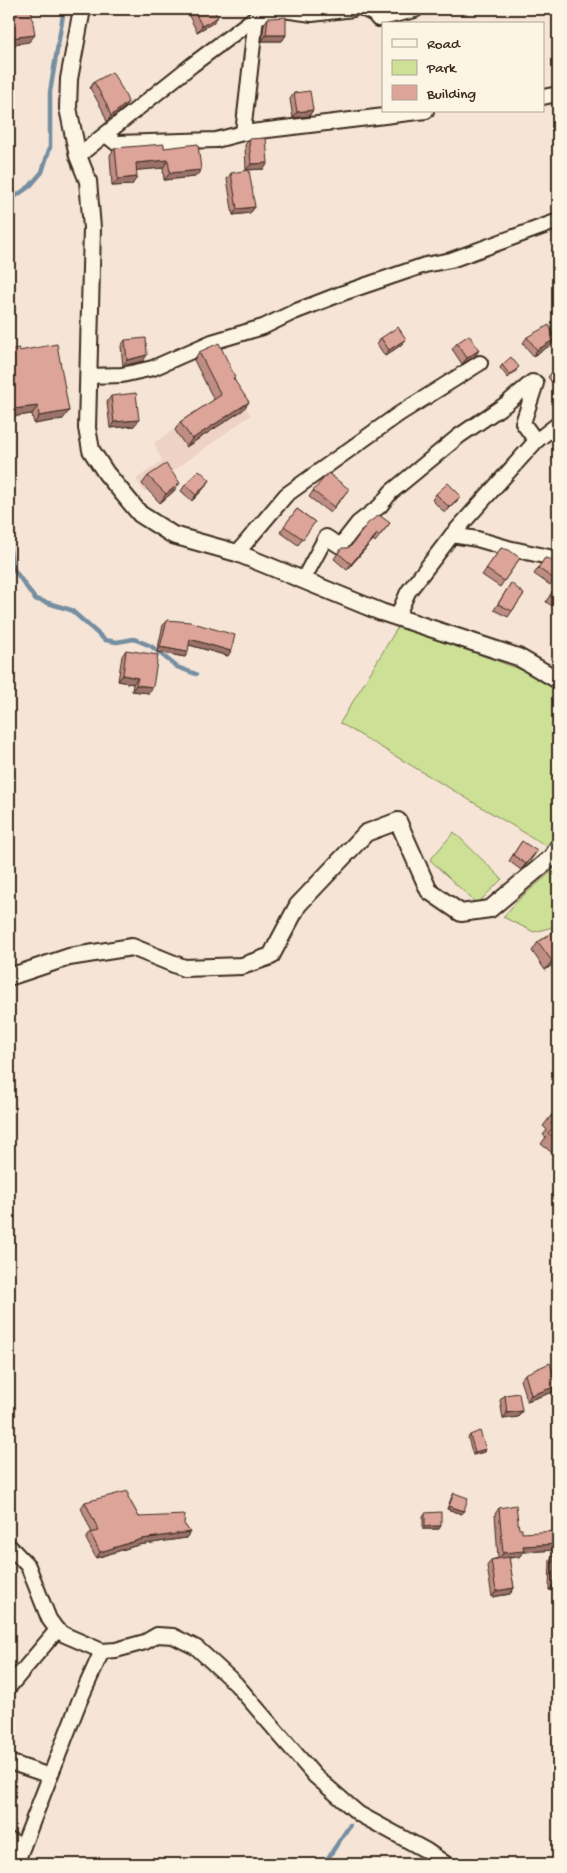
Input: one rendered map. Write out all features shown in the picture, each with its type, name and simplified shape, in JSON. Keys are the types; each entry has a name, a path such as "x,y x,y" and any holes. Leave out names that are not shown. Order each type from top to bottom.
{"street":[{"path":"82,9 68,88 68,108 78,156 88,181 92,228 88,436 91,450 106,473 140,514 173,535 237,553 396,617 518,657 558,680"},
{"path":"78,156 192,65 256,17 283,10 312,14 353,9"},
{"path":"364,9 374,14 378,19 415,10"},
{"path":"243,132 256,17"},
{"path":"544,97 558,94"},
{"path":"106,135 116,143 216,140 243,132 417,112"},
{"path":"88,376 122,375 153,368 212,342 264,327 294,312 344,292 425,265 451,260 558,221"},
{"path":"237,553 286,495 399,414 480,363"},
{"path":"302,580 326,537 340,546 358,523 380,506 391,492 459,436 506,404 532,382 536,383 523,423 536,441"},
{"path":"396,617 408,592 452,535 536,441 558,424"},
{"path":"452,535 477,539 518,551 558,558"},
{"path":"9,978 70,957 132,947 184,968 242,966 271,956 298,905 366,833 398,821 429,891 461,913 490,909 552,857 558,847"},
{"path":"9,1546 28,1566 49,1619 57,1630 65,1636 102,1651 126,1647 158,1636 173,1636 198,1648 236,1684 315,1776 359,1814 427,1851 446,1864"},
{"path":"9,1687 57,1630"},
{"path":"16,1864 79,1702 102,1651"},
{"path":"9,1762 50,1776"},
{"path":"9,1840 23,1846"}],"shaded area":[{"path":"234,389 251,415 144,492 136,479 162,461 154,443"}],"green space":[{"path":"399,625 552,681 558,685 558,834 550,848 340,723"},
{"path":"454,832 502,879 477,904 430,860"},
{"path":"558,861 558,920 553,927 534,932 503,917 519,899 549,874"}],"building":[{"path":"9,9 31,9 35,35 10,38 11,41 9,42"},
{"path":"193,9 213,9 218,17 202,26"},
{"path":"286,17 286,35 266,35 268,18"},
{"path":"112,72 128,102 111,116 94,82"},
{"path":"310,91 313,110 297,112 294,93"},
{"path":"266,138 268,163 251,164 249,139"},
{"path":"164,144 164,148 198,144 201,170 170,173 168,160 136,163 137,177 118,179 115,148"},
{"path":"249,170 255,207 237,209 231,173"},
{"path":"549,325 555,339 537,350 527,337"},
{"path":"398,327 406,339 389,350 381,338"},
{"path":"469,335 479,350 467,358 457,343"},
{"path":"146,338 147,355 127,360 125,340"},
{"path":"219,343 235,377 233,378 249,402 192,439 180,422 221,395 199,352"},
{"path":"57,344 69,411 39,416 38,406 13,409 9,383 9,350 19,348 19,351"},
{"path":"511,357 519,367 510,375 502,365"},
{"path":"558,366 558,379 553,371"},
{"path":"136,393 139,420 114,422 111,396"},
{"path":"166,464 180,483 166,494 148,476"},
{"path":"199,470 210,480 196,495 185,485"},
{"path":"328,473 349,489 334,507 313,491"},
{"path":"448,483 461,496 449,507 436,494"},
{"path":"297,509 315,522 303,539 284,526"},
{"path":"379,515 390,523 379,536 377,534 351,564 338,553 342,548 351,546 368,523"},
{"path":"501,548 509,550 520,558 504,581 486,569"},
{"path":"545,558 558,561 558,573 554,579 538,568"},
{"path":"511,583 524,594 512,611 498,604"},
{"path":"558,583 558,601 550,596"},
{"path":"167,620 190,622 235,635 231,651 190,639 188,652 160,647"},
{"path":"126,650 158,655 153,687 136,685 138,678 123,675"},
{"path":"522,841 537,851 526,864 513,855"},
{"path":"558,928 558,956 552,961 538,942"},
{"path":"558,1107 558,1141 548,1133 554,1127 551,1124 555,1119 551,1116"},
{"path":"550,1363 557,1386 531,1395 525,1374"},
{"path":"519,1393 522,1411 507,1413 505,1395"},
{"path":"480,1431 486,1449 475,1452 470,1435"},
{"path":"128,1491 128,1497 139,1517 185,1515 184,1524 190,1532 142,1539 100,1552 90,1533 99,1531 85,1502"},
{"path":"454,1493 468,1498 464,1511 449,1506"},
{"path":"516,1505 519,1529 522,1529 522,1533 558,1531 558,1544 523,1546 524,1551 503,1553 499,1508"},
{"path":"441,1512 441,1526 425,1526 425,1513"},
{"path":"554,1554 558,1554 558,1584 554,1584"},
{"path":"509,1557 514,1588 496,1591 491,1560"}],"waterway":[{"path":"9,201 30,186 42,172 50,147 50,92 64,9"},
{"path":"86,9 98,12 99,9"},
{"path":"9,544 13,568 35,599 71,610 105,640 117,642 134,639 151,646 177,667 196,674"},
{"path":"324,1864 350,1825"}]}
